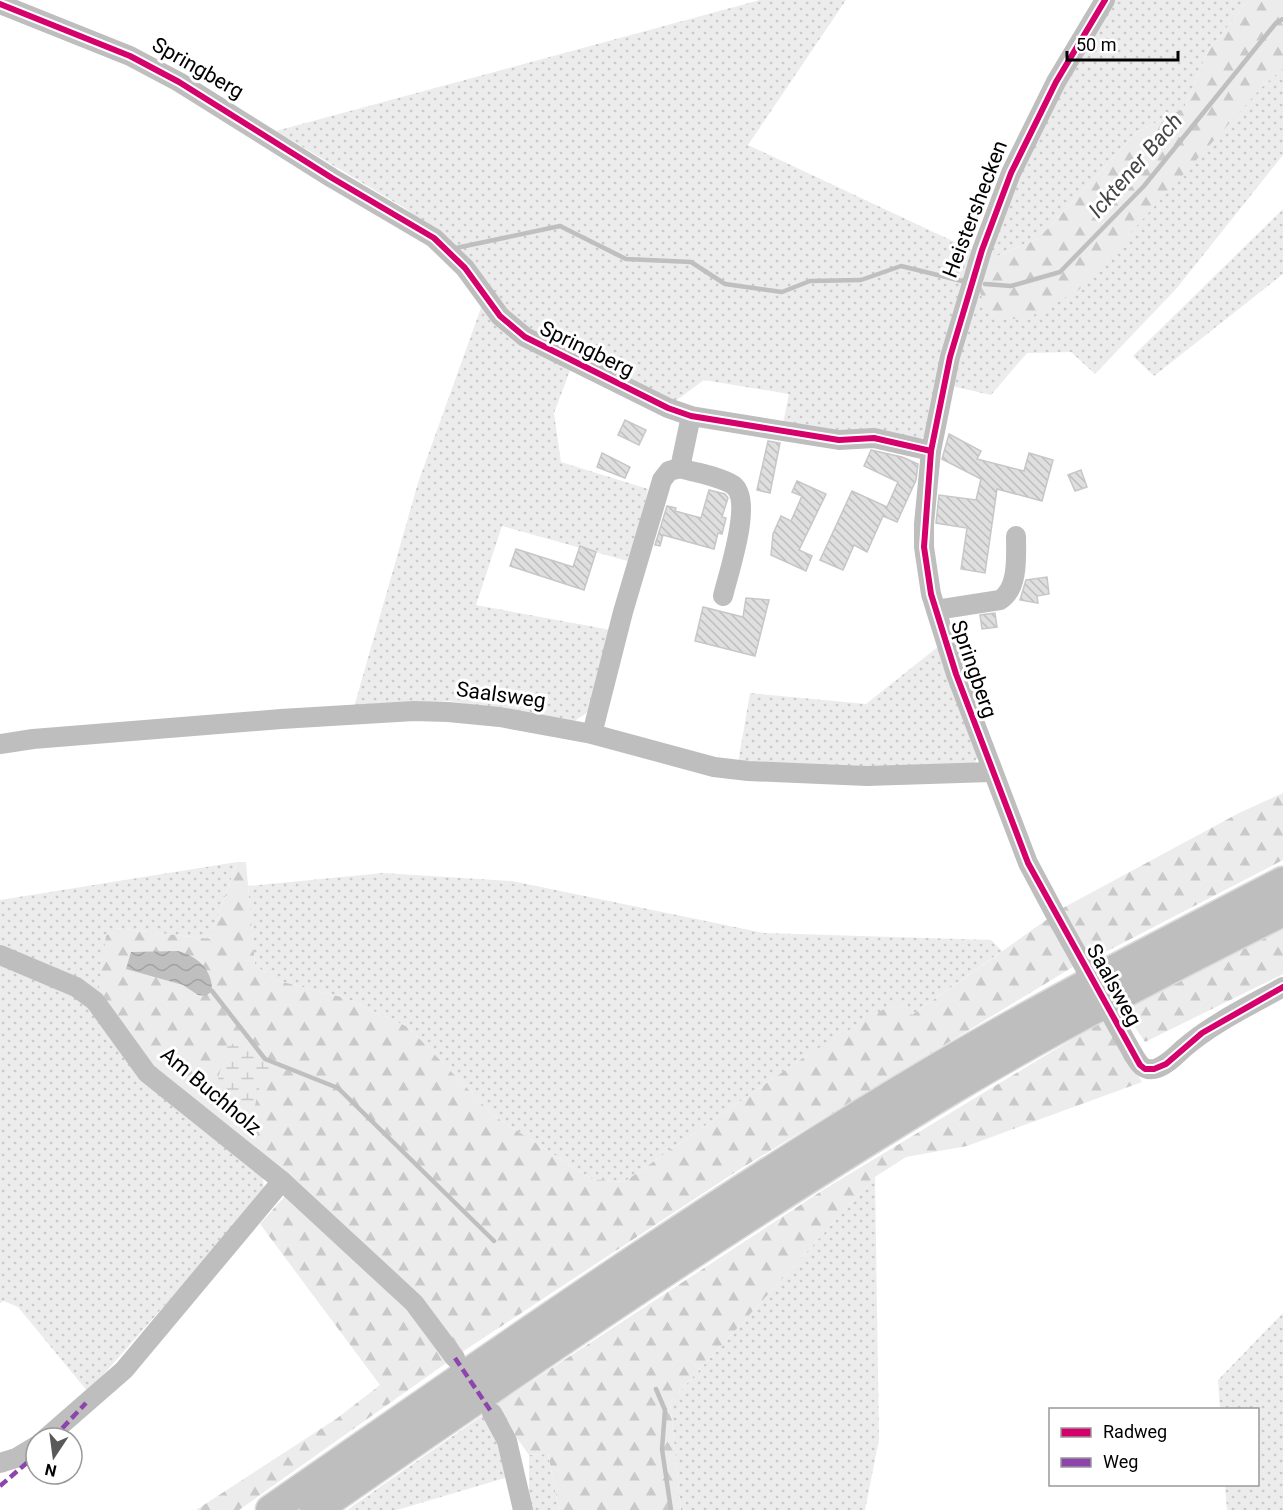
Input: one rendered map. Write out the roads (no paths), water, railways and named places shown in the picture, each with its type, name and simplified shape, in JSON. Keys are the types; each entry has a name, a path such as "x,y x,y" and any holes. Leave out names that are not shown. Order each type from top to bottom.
{"highway":[{"path":"271,1510 567,1306 829,1136 1078,987 1283,882"},
{"path":"315,1510 482,1394 684,1259 889,1128 1091,1009 1283,911"}],"street":[{"name":"Heistershecken","path":"931,452 950,357 982,250 1011,173 1056,82 1105,0"},
{"name":"Springberg","path":"0,4 130,56 178,82 332,178 434,238 465,268 500,316 525,337 668,408 691,416 840,440 874,438 931,452 924,547 936,610 990,769"},
{"path":"680,468 691,416"},
{"path":"592,734 623,612 662,480 669,471 680,468 731,484 739,491 741,520 723,596"},
{"path":"936,610 1000,600 1005,597 1015,570 1016,536"},
{"name":"Saalsweg","path":"0,744 57,737 414,711 500,717 592,734 714,767 748,771 867,776 990,769 1028,863 1133,1054 1145,1069 1154,1070 1166,1064 1203,1033 1283,987"},
{"name":"Am Buchholz","path":"0,955 75,987 95,1001 147,1072 282,1181 414,1303 455,1358"},
{"path":"60,1426 124,1370 282,1181"},
{"path":"492,1413 507,1442 523,1510"},
{"path":"0,1463 24,1453"}],"water":[{"path":"178,951 191,956 207,970 212,983 212,991 206,996 198,995 183,985 126,969 131,952"}],"waterway":[{"name":"Icktener Bach","path":"985,284 1011,286 1060,272 1144,186 1276,23 1283,19"},
{"name":"Icktener Bach","path":"456,248 560,226 626,259 691,262 725,284 782,292 810,281 861,280 901,266 966,282"},
{"path":"212,991 265,1059 338,1088 494,1241"},
{"path":"656,1389 665,1410 662,1449 671,1510"}]}
